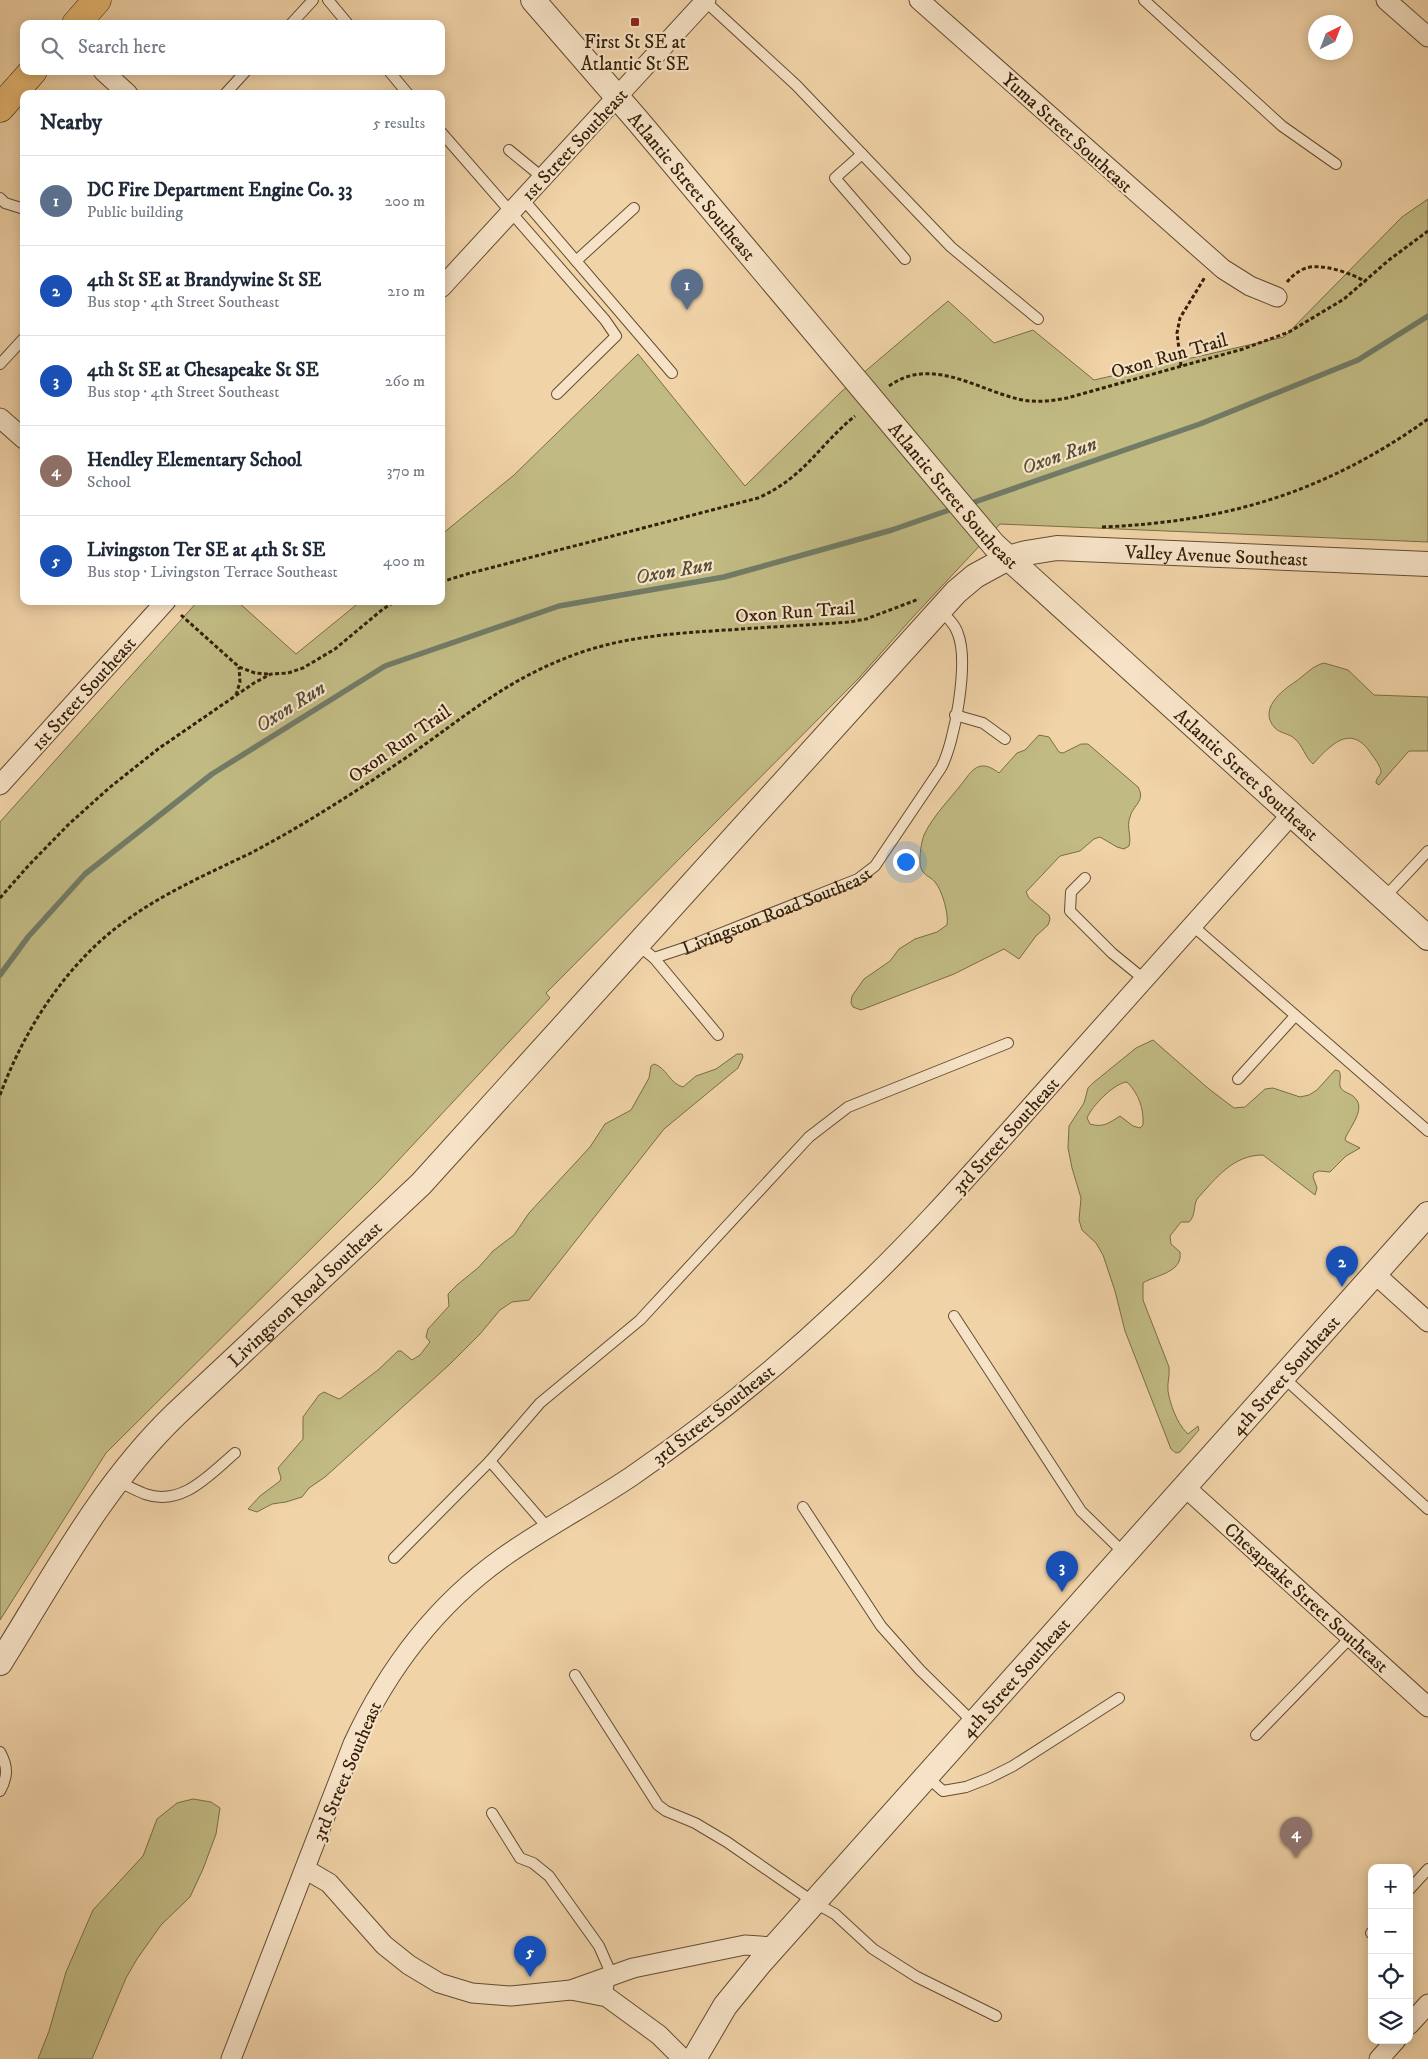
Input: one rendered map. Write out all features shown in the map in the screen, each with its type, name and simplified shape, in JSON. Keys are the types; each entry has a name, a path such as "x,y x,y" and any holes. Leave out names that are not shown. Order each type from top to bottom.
{"main road":[{"path":"0,108 29,75"}],"street":[{"name":"Atlantic Street Southeast","path":"534,0 922,462 989,539 1428,938"},
{"name":"1st Street Southeast","path":"445,284 706,0"},
{"name":"Yuma Street Southeast","path":"919,0 1216,264 1250,286 1277,297"},
{"path":"1386,0 1428,37"},
{"path":"107,75 124,90"},
{"path":"0,418 20,436"},
{"name":"Valley Avenue Southeast","path":"1008,558 1057,548 1428,564"},
{"name":"Livingston Road Southeast","path":"0,1663 116,1480 138,1453 176,1414 409,1196 645,951 929,604 982,571 1008,558"},
{"name":"1st Street Southeast","path":"0,785 162,605"},
{"name":"3rd Street Southeast","path":"232,2059 353,1744 375,1700 397,1665 432,1620 464,1589 498,1561 629,1478 700,1426 769,1372 843,1306 940,1208 1292,815"},
{"name":"4th Street Southeast","path":"694,2059 726,2006 774,1947 1126,1555 1428,1214"},
{"path":"1375,1274 1428,1322"},
{"name":"Chesapeake Street Southeast","path":"1186,1487 1428,1707"},
{"path":"305,1869 329,1883 394,1954 413,1969 439,1983 472,1993 503,1996 571,1990 633,1968 745,1944 774,1947"},
{"path":"571,1990 607,1998 659,2035 683,2059"},
{"path":"1413,2021 1428,2004"},
{"path":"1379,2059 1392,2044"}],"lane":[{"path":"295,20 313,0"},
{"path":"328,0 345,20"},
{"path":"706,0 796,85 951,247 1038,319"},
{"path":"1144,0 1282,126 1336,164"},
{"path":"229,90 242,75"},
{"path":"392,75 405,90"},
{"path":"445,136 576,261 672,372"},
{"path":"509,150 542,177"},
{"path":"862,154 835,178 905,259"},
{"path":"0,198 5,203 20,208"},
{"path":"517,206 616,336 558,394"},
{"path":"576,261 634,208"},
{"path":"0,364 20,342"},
{"name":"Livingston Road Southeast","path":"645,951 684,948 858,879 869,871 880,858 944,761 956,715 962,674 961,644 954,626 929,604"},
{"path":"956,715 983,722 1005,739"},
{"path":"1384,898 1428,851"},
{"path":"1085,878 1071,892 1070,911 1112,953 1145,980"},
{"path":"1193,926 1428,1131"},
{"path":"645,951 718,1035"},
{"path":"1238,1080 1295,1016"},
{"path":"394,1558 490,1461 540,1403 640,1320 809,1137 848,1107 1008,1043"},
{"path":"954,1316 1081,1510 1126,1555"},
{"path":"1283,1377 1428,1509"},
{"path":"116,1480 145,1494 173,1497 192,1489 235,1454"},
{"path":"490,1461 548,1528"},
{"path":"803,1507 881,1626 920,1670 975,1724"},
{"path":"1256,1735 1351,1637"},
{"path":"575,1675 658,1805 666,1811 695,1823 727,1842 815,1903 835,1914 873,1949 917,1977 996,2016"},
{"path":"927,1777 943,1791 966,1787 989,1778 1013,1766 1119,1698"},
{"path":"0,1752 6,1765 7,1774 0,1791"},
{"path":"492,1813 520,1858 533,1863 549,1876 599,1946 610,1975 607,1998"},
{"path":"1413,1886 1428,1869"}],"path":[{"name":"Oxon Run Trail","path":"889,386 903,377 947,375 1017,399 1045,402 1068,398 1252,346 1289,332 1329,309 1366,282 1389,260 1428,231"},
{"path":"1181,366 1177,333 1180,318 1202,281 1216,264"},
{"path":"1277,297 1292,276 1311,266 1319,266 1351,274 1366,282"},
{"path":"445,581 758,498 778,489 793,478 855,416"},
{"path":"1093,527 1161,524 1230,512 1280,497 1332,477 1400,439 1428,419"},
{"name":"Oxon Run Trail","path":"0,1095 15,1059 47,1002 76,966 106,935 137,911 189,882 251,853 314,817 408,756 507,685 566,658 588,650 633,639 676,634 850,622 929,604"},
{"path":"181,615 239,667 255,673 272,674 295,671 335,649 390,605"},
{"path":"236,695 240,682 239,667"},
{"path":"0,898 48,845 109,788 158,749 236,695 272,674"}],"shaded area":[{"path":"1428,199 1428,542 1000,524 858,679 546,993 550,998 380,1180 106,1453 0,1620 0,822 194,605 241,605 296,654 356,605 445,605 445,532 514,475 638,354 745,486 842,391 948,301 994,343 1033,330 1094,380 1284,337 1402,217"},
{"path":"1324,663 1348,670 1374,695 1428,697 1428,751 1409,751 1379,785 1376,783 1381,773 1379,766 1365,745 1357,740 1350,738 1335,743 1313,764 1295,739 1275,728 1270,721 1269,714 1273,702 1284,690 1312,668"},
{"path":"1039,735 1049,737 1059,752 1063,753 1081,744 1088,744 1138,787 1141,796 1129,821 1129,846 1124,849 1117,847 1100,837 1094,839 1080,851 1060,856 1026,892 1029,898 1049,915 1050,919 1048,925 1036,936 1019,959 1004,949 954,974 861,1010 853,1007 851,1003 852,996 864,979 890,961 899,949 915,939 937,932 947,925 946,909 938,886 923,872 920,864 924,835 933,820 974,769 986,766 999,773 1017,753 1025,750"},
{"path":"1153,1040 1209,1089 1234,1108 1245,1107 1265,1089 1273,1088 1300,1097 1309,1095 1317,1090 1335,1070 1340,1073 1341,1088 1353,1096 1359,1106 1356,1117 1345,1139 1360,1148 1346,1156 1330,1172 1319,1171 1314,1173 1313,1177 1317,1188 1315,1195 1263,1155 1252,1156 1234,1163 1218,1176 1197,1199 1193,1217 1189,1222 1181,1222 1170,1236 1171,1244 1180,1252 1180,1259 1177,1265 1173,1269 1143,1283 1143,1300 1169,1367 1168,1391 1172,1407 1177,1419 1188,1434 1198,1426 1199,1430 1180,1452 1176,1453 1171,1449 1125,1331 1115,1291 1103,1255 1096,1243 1082,1230 1079,1220 1081,1198 1068,1148 1069,1126 1084,1103 1088,1088 1136,1048","holes":["1127,1082 1138,1097 1142,1108 1143,1125 1140,1128 1133,1126 1120,1116 1102,1125 1090,1124 1087,1118 1104,1096 1122,1083"]},
{"path":"737,1054 742,1054 743,1057 738,1068 664,1129 529,1300 512,1302 500,1310 480,1334 449,1365 325,1477 309,1488 302,1497 272,1504 257,1512 248,1509 260,1496 280,1481 278,1468 303,1439 303,1417 319,1395 324,1392 339,1399 341,1398 378,1370 398,1351 401,1351 412,1360 420,1355 430,1342 426,1337 428,1329 449,1306 448,1294 479,1267 493,1251 514,1235 529,1213 590,1147 605,1124 631,1110 649,1078 651,1066 654,1064 662,1068 675,1083 683,1087 696,1076 716,1069"},
{"path":"193,1799 211,1802 220,1808 216,1834 190,1897 161,1925 137,1959 126,1978 92,2059 38,2059 49,2031 66,1972 93,1910 143,1856 157,1819 177,1803"}],"waterway":[{"name":"Oxon Run","path":"966,505 1200,424 1358,360 1428,316"},
{"name":"Oxon Run","path":"0,975 28,937 85,874 212,774 385,666 559,606 724,577 892,530 955,508"}],"place":[{"name":"First St SE at Atlantic St SE","path":"635,22"},
{"name":"DC Fire Department Engine Co. 33","path":"687,310"},
{"name":"4th St SE at Brandywine St SE","path":"1342,1287"},
{"name":"4th St SE at Chesapeake St SE","path":"1062,1592"},
{"name":"Hendley Elementary School","path":"1296,1858"},
{"name":"Livingston Ter SE at 4th St SE","path":"530,1977"}]}
